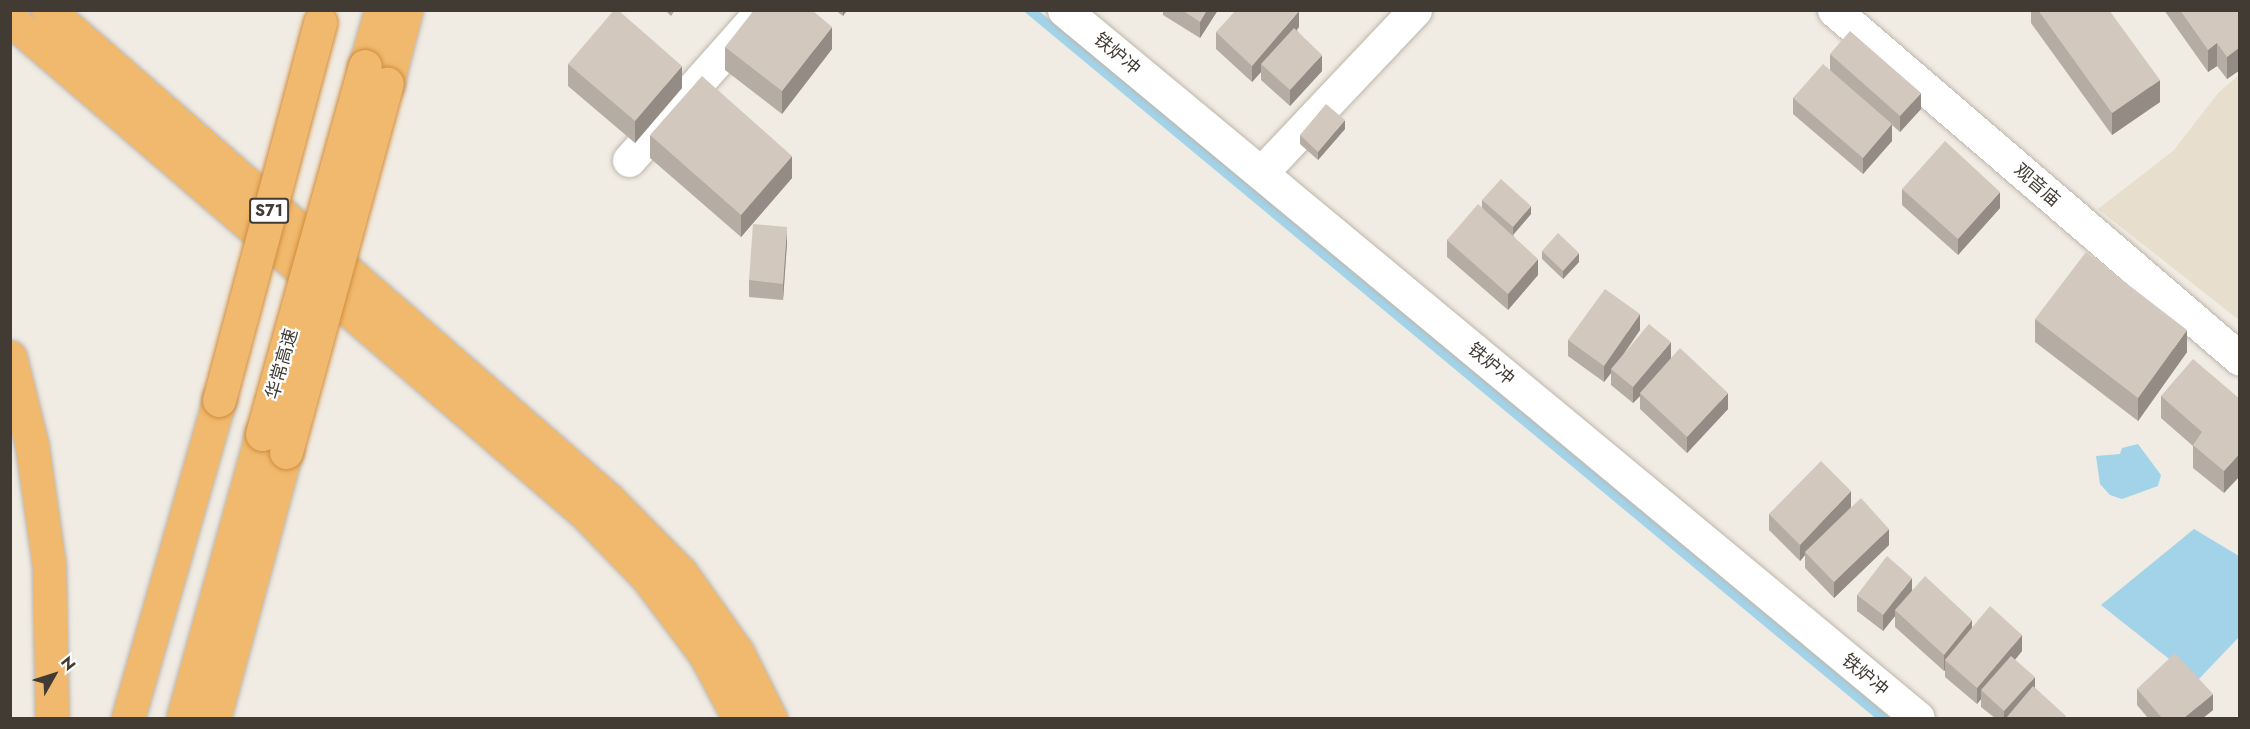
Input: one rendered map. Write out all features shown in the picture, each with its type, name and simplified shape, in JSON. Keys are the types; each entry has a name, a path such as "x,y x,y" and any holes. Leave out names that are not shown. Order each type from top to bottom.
{"highway":[{"path":"48,10 608,499 681,573 737,652 770,718"},
{"path":"376,75 381,10"},
{"path":"183,718 274,443 376,75 406,10"},
{"name":"S71","path":"128,718 219,400 321,16"},
{"path":"10,19 585,513 648,578 705,654 740,718"},
{"path":"10,357 32,446 49,566 52,718"},
{"path":"214,718 274,443"}],"street":[{"path":"629,160 762,10"},
{"name":"铁炉冲","path":"1064,10 1918,718"},
{"path":"1261,173 1414,10"},
{"name":"观音庙","path":"1834,10 2240,359"}],"shaded area":[{"path":"2239,75 2239,320 2098,209 2173,151 2219,92"}],"water":[{"path":"2138,444 2161,475 2158,486 2122,499 2110,495 2100,484 2096,456 2120,454 2122,448"},
{"path":"2194,529 2239,556 2239,637 2197,681 2101,605"}],"building":[{"path":"614,10 618,10 682,66 635,121 568,64"},
{"path":"754,10 812,10 832,27 782,91 725,47"},
{"path":"1182,10 1207,10 1200,22"},
{"path":"1236,10 1299,11 1252,66 1216,32"},
{"path":"2038,10 2109,10 2160,80 2112,113"},
{"path":"2180,10 2240,10 2240,47 2227,57 2217,43 2208,50"},
{"path":"1294,28 1322,55 1290,90 1261,64"},
{"path":"1850,31 1921,93 1900,116 1830,54"},
{"path":"1823,64 1892,124 1863,158 1793,98"},
{"path":"702,76 792,156 741,215 650,135"},
{"path":"1326,104 1345,120 1318,152 1300,135"},
{"path":"1945,141 2000,192 1958,239 1902,189"},
{"path":"1501,179 1531,206 1513,227 1482,200"},
{"path":"1478,204 1538,259 1508,294 1447,240"},
{"path":"753,224 787,227 783,284 749,280"},
{"path":"1558,233 1579,253 1563,271 1542,251"},
{"path":"2086,252 2187,330 2138,398 2035,319"},
{"path":"1605,289 1640,314 1604,366 1568,340"},
{"path":"1649,324 1671,342 1633,387 1611,369"},
{"path":"1680,348 1728,393 1687,437 1640,393"},
{"path":"2193,359 2240,399 2240,453 2224,471 2193,445 2202,432 2161,396"},
{"path":"1821,461 1851,491 1800,545 1769,514"},
{"path":"1861,498 1889,529 1834,582 1805,552"},
{"path":"1887,556 1912,578 1883,615 1857,595"},
{"path":"1925,576 1972,620 1944,655 1895,610"},
{"path":"1990,606 2022,635 1977,688 1945,660"},
{"path":"2175,653 2213,694 2184,718 2162,718 2137,689"},
{"path":"2011,656 2035,677 2004,711 1981,690"},
{"path":"2033,686 2066,716 2064,718 2007,717"}],"waterway":[{"path":"1030,10 1883,718"}]}
